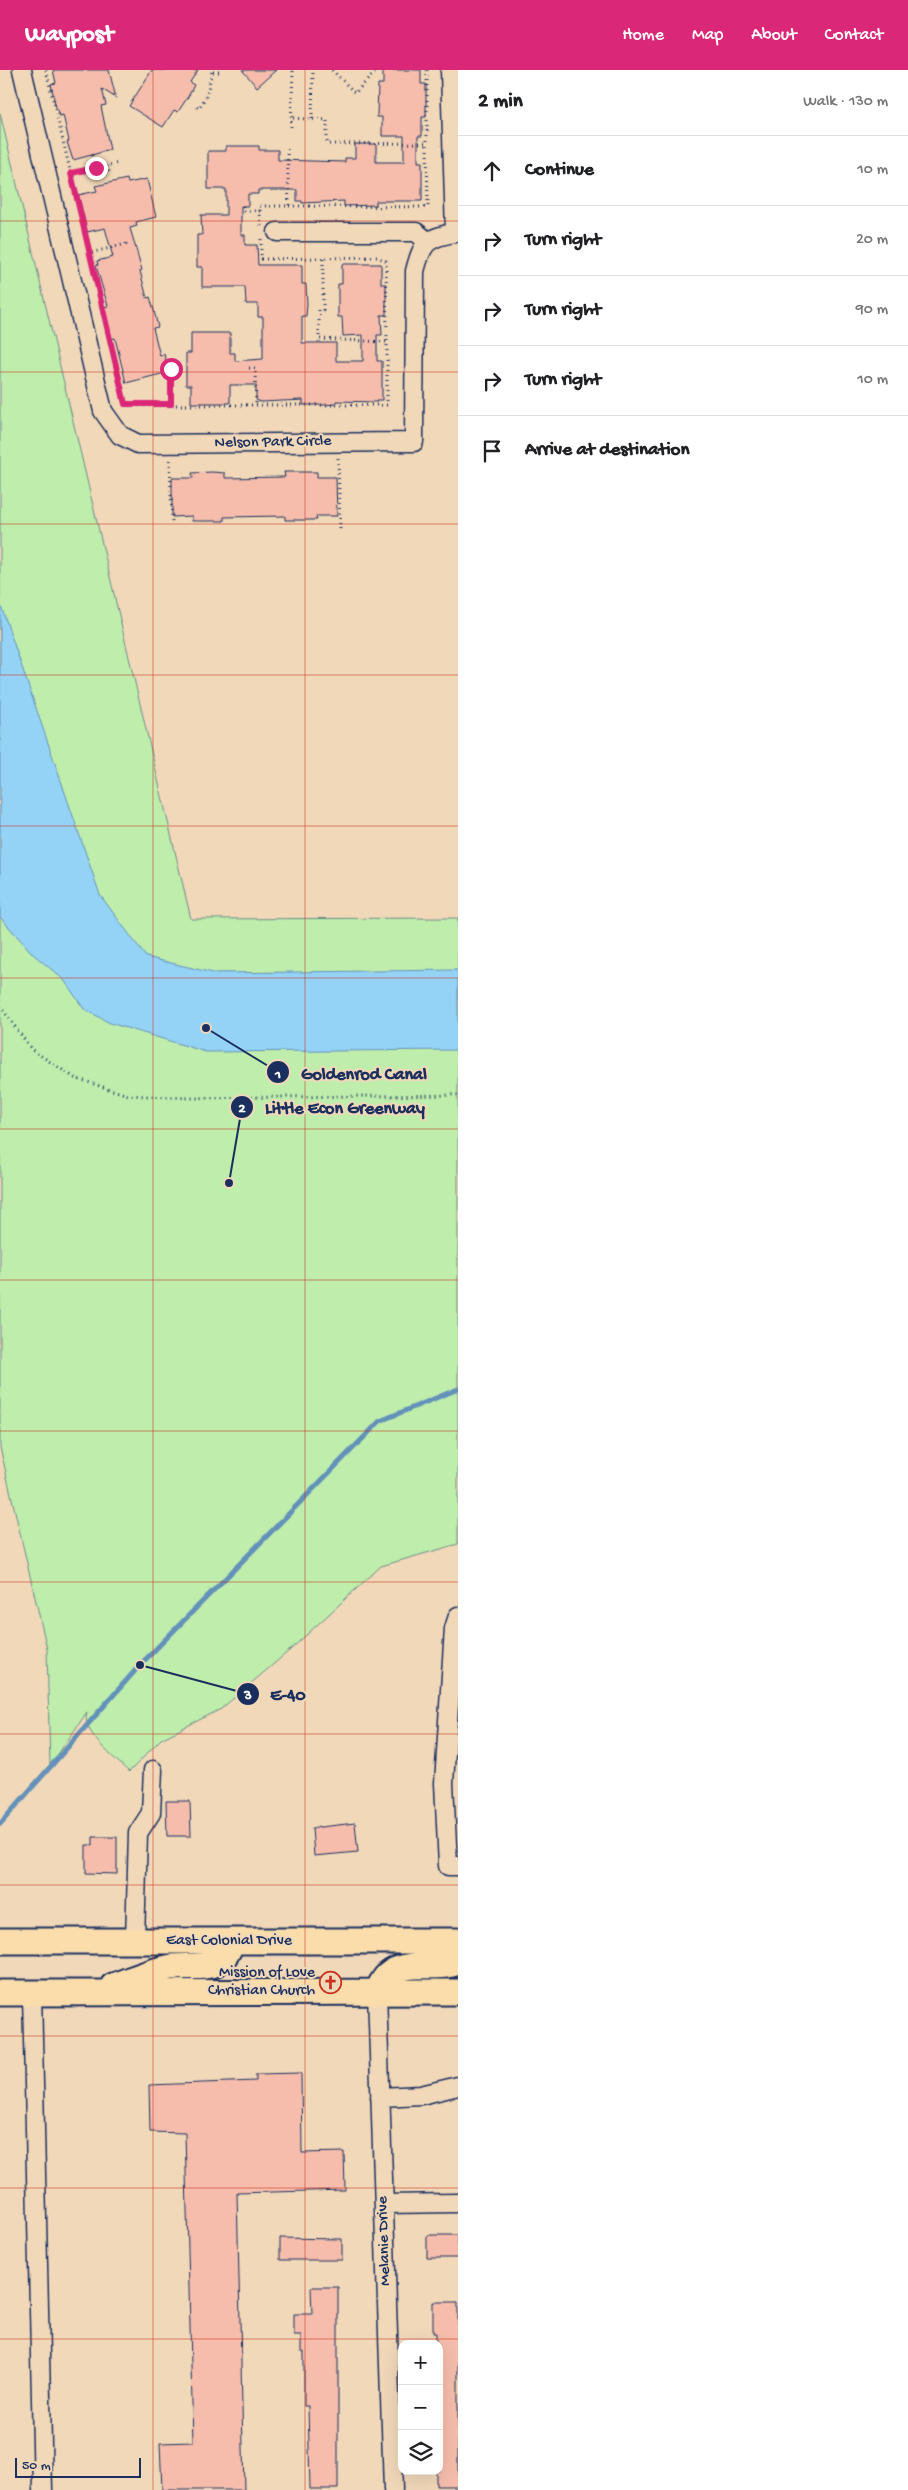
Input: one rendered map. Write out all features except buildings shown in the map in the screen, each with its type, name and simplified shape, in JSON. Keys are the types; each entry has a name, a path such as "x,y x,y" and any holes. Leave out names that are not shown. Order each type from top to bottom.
{"highway":[{"name":"East Colonial Drive","path":"0,1941 458,1941"},
{"path":"89,1994 171,1967 201,1967 217,1963 228,1955 232,1941"},
{"path":"377,1992 388,1975 403,1967 448,1966 458,1962"},
{"path":"0,1993 458,1992"}],"street":[{"name":"Nelson Park Circle","path":"22,70 103,411 120,435 138,444 414,442 415,271 420,251 427,241"},
{"path":"277,232 416,232 427,241 436,236 456,233 450,70"},
{"path":"458,1616 454,1628 444,1783 448,1866 458,1866"},
{"path":"135,1941 138,1833 151,1813 153,1770"},
{"name":"Melanie Drive","path":"377,1992 393,2490"},
{"path":"32,1993 44,2490"},
{"path":"380,2097 421,2095 458,2086"},
{"path":"384,2204 458,2202"}],"path":[{"path":"46,70 125,404 387,404 387,342 386,261 378,257 323,258 323,310 319,310 319,339 387,342"},
{"path":"291,126 293,70"},
{"path":"312,119 313,70"},
{"path":"332,70 355,93 377,70"},
{"path":"260,211 260,206 428,207 427,70"},
{"path":"197,106 199,108 207,95 212,71 220,72"},
{"path":"291,118 327,120 327,144 427,143"},
{"path":"287,148 290,206"},
{"path":"92,155 96,168"},
{"path":"71,173 119,163"},
{"path":"107,166 110,175"},
{"path":"90,253 126,244 126,242"},
{"path":"171,404 171,369 174,368"},
{"path":"249,368 255,368 256,404"},
{"path":"170,457 172,522"},
{"path":"328,457 338,457 340,529"},
{"path":"0,1006 32,1050 75,1078 128,1095 190,1098 458,1095"}],"green space":[{"path":"0,113 191,919 458,918 458,1544 381,1566 290,1650 221,1709 161,1739 129,1772 100,1745 89,1728 86,1720 87,1712 50,1766 47,1649 0,1447"}],"water":[{"path":"0,603 100,895 146,957 213,973 458,970 458,1050 206,1052 110,1023 84,1009 64,980 33,954 0,917"}],"waterway":[{"path":"0,1824 140,1665 380,1421 458,1389"}],"place":[{"name":"Goldenrod Canal","path":"206,1028"},
{"name":"Little Econ Greenway","path":"229,1183"},
{"name":"E-40","path":"140,1665"},
{"name":"Mission of Love Christian Church","path":"331,1982"}],"route":[{"path":"96,168 71,173 125,404 171,404 171,369"}]}
